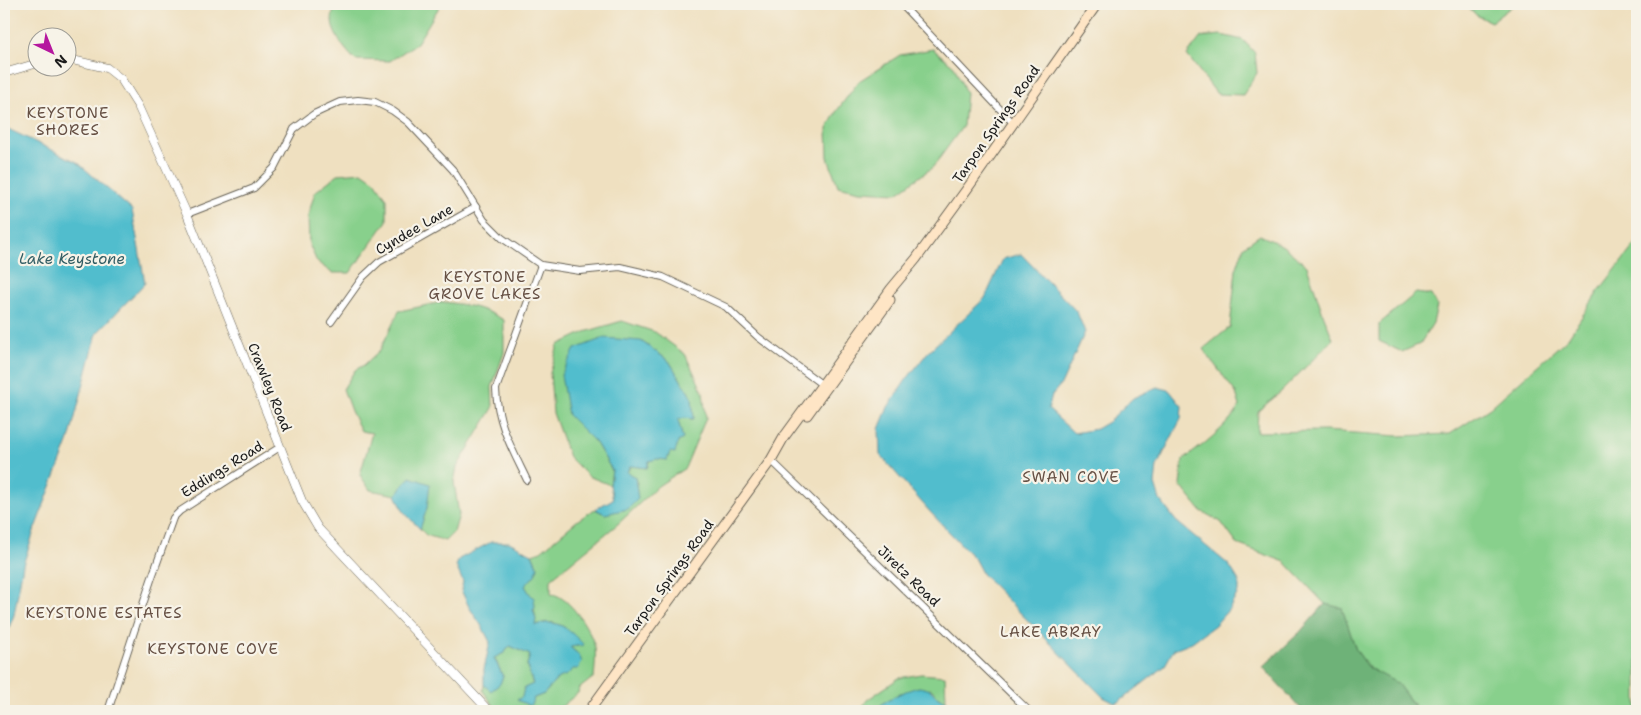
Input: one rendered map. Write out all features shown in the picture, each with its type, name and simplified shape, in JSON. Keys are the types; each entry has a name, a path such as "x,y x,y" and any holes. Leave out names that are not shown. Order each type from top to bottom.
{"main road":[{"name":"Tarpon Springs Road","path":"589,711 771,460 784,437 824,387 891,289 916,259 1014,124 1097,4"}],"street":[{"path":"901,4 1014,124"},
{"name":"Crawley Road","path":"78,61 107,68 121,79 138,106 187,214 302,501 318,528 490,711"},
{"path":"4,73 28,66"},
{"path":"187,214 254,188 274,168 294,129 314,114 340,102 358,100 375,102 393,111 408,122 453,170 484,220 502,238 541,266 580,271 620,266 663,277 726,307 758,337 824,387"},
{"name":"Cyndee Lane","path":"331,322 363,277 380,262 476,207"},
{"path":"526,480 501,424 496,407 496,389 541,266"},
{"name":"Eddings Road","path":"108,711 173,518 180,511 280,447"},
{"name":"Jiretz Road","path":"771,460 1029,711"}],"green space":[{"path":"338,4 441,4 417,43 390,61 355,60 340,41 333,26 332,19"},
{"path":"1466,4 1515,4 1491,22 1476,15"},
{"path":"1221,35 1243,40 1255,53 1257,73 1243,95 1217,94 1187,55 1201,37"},
{"path":"933,49 954,66 966,93 963,126 933,167 897,193 860,191 838,186 828,158 827,129 836,112 859,81 900,55"},
{"path":"362,172 375,181 387,199 387,221 350,273 332,273 317,262 309,244 308,216 315,192 338,174"},
{"path":"1260,235 1283,246 1307,266 1333,339 1282,391 1258,411 1257,432 1325,431 1399,436 1450,434 1490,408 1568,338 1598,292 1637,242 1637,711 1415,711 1414,705 1397,684 1369,668 1356,650 1342,609 1325,604 1285,562 1237,544 1221,522 1201,511 1180,485 1183,460 1221,429 1240,406 1236,393 1203,349 1230,327 1236,270 1244,246"},
{"path":"1416,293 1431,295 1437,306 1433,323 1420,344 1402,352 1379,341 1379,324"},
{"path":"443,302 475,307 504,320 504,353 492,387 493,408 457,467 454,482 459,515 454,532 445,541 426,535 420,529 427,508 410,477 396,495 370,490 360,475 372,433 361,431 343,389 355,370 364,365 380,350 399,311"},
{"path":"622,321 655,332 685,354 703,392 706,418 685,468 658,486 619,523 551,579 551,594 558,596 572,607 585,624 593,641 595,648 594,677 556,711 509,711 494,706 483,691 484,685 491,690 503,676 494,657 504,653 510,646 530,655 527,665 533,685 530,705 534,698 544,694 558,678 567,675 573,669 579,655 570,647 583,645 562,626 550,622 535,625 533,605 525,586 538,567 532,554 541,551 578,520 595,509 605,514 638,499 637,482 627,472 631,466 647,468 649,461 670,452 682,439 678,420 684,418 693,419 692,398 669,361 641,341 568,415 596,443 612,470 610,485 588,476 569,457 553,413 550,373 558,345 585,332"},
{"path":"1325,604 1342,608 1356,650 1369,668 1397,683 1414,706 1415,711 1303,711 1263,667 1300,632"},
{"path":"921,674 945,676 946,701 941,699 931,689 895,696 874,711 860,711 867,700 899,678"}],"water":[{"name":"Lake Keystone","path":"4,127 77,162 132,210 145,283 97,333 69,440 35,528 23,565 14,615 8,630 4,632"},
{"path":"1021,254 1077,312 1085,332 1062,383 1052,395 1048,409 1074,433 1096,429 1108,422 1133,398 1157,387 1169,390 1182,406 1181,419 1157,466 1155,484 1160,500 1176,521 1229,565 1239,581 1239,590 1230,608 1215,625 1192,642 1174,649 1164,667 1119,702 1115,703 1103,697 983,575 974,558 880,455 879,429 888,407 906,380 928,352 985,298 1003,259"},
{"path":"604,338 641,341 669,361 692,398 694,419 684,418 678,420 683,439 678,442 675,453 670,452 667,460 657,459 649,461 647,468 630,466 627,472 635,477 638,499 628,509 605,514 595,509 613,499 610,485 612,470 596,443 568,415 561,375 575,349"},
{"path":"410,477 430,484 427,508 420,529 404,512 396,495"},
{"path":"491,542 509,542 532,554 538,568 535,575 525,586 534,598 535,625 551,623 562,626 584,645 570,647 579,655 582,662 578,669 573,669 567,675 558,678 544,694 534,698 530,706 517,700 522,697 524,688 533,684 527,665 530,655 510,646 504,653 494,658 503,676 500,684 491,691 484,685 484,669 490,642 461,590 463,582 456,566 459,559"},
{"path":"919,687 930,690 962,711 874,711 895,696"}],"district":[{"name":"KEYSTONE SHORES","path":"68,122"},
{"name":"KEYSTONE GROVE LAKES","path":"485,286"},
{"name":"SWAN COVE","path":"1071,477"},
{"name":"KEYSTONE ESTATES","path":"104,613"},
{"name":"LAKE ABRAY","path":"1051,632"},
{"name":"KEYSTONE COVE","path":"213,649"}]}
